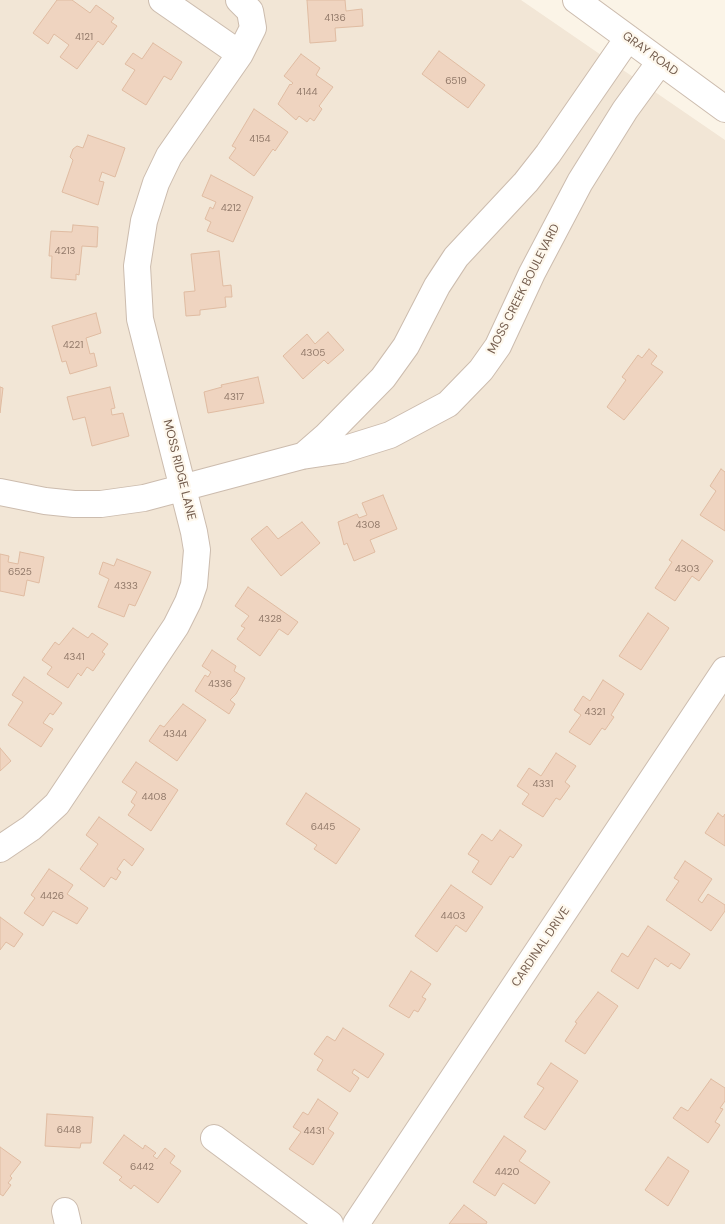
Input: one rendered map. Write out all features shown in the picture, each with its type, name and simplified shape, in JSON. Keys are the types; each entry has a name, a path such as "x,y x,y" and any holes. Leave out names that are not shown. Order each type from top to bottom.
{"street":[{"path":"162,0 240,54"},
{"name":"MOSS RIDGE LANE","path":"0,850 31,828 56,804 176,626 194,585 197,550 184,488 140,319 137,266 139,248 151,197 169,156 240,54 253,28 250,11 239,0"},
{"name":"GRAY ROAD","path":"576,0 725,109"},
{"name":"MOSS CREEK BOULEVARD","path":"302,456 326,436 383,378 406,346 437,286 456,257 526,182 548,154 628,38"},
{"name":"MOSS CREEK BOULEVARD","path":"0,492 50,502 92,504 118,502 184,488 302,456 342,450 390,435 448,404 480,370 498,346 532,273 580,182 625,110 660,62"},
{"name":"CARDINAL DRIVE","path":"356,1224 725,670"},
{"path":"214,1138 330,1224"}],"shaded area":[{"path":"0,0 521,0 725,140 725,1224 0,1224"}],"building":[{"path":"57,0 72,0 90,13 96,5 114,18 111,22 117,26 103,45 98,41 77,69 60,57 69,45 54,34 48,44 33,33"},
{"path":"307,0 345,0 346,11 362,9 363,26 335,28 336,41 310,43"},
{"path":"153,43 182,62 171,80 164,76 146,105 122,90 135,70 125,64 133,53 142,59"},
{"path":"439,51 485,85 468,108 422,74"},
{"path":"301,54 320,68 316,75 333,87 319,106 322,109 314,121 310,118 307,122 299,116 296,120 278,104 290,84 293,83 284,76"},
{"path":"254,109 288,132 254,176 229,158 236,148 232,146"},
{"path":"88,135 125,148 115,177 102,172 99,181 104,182 98,205 62,192 73,160 70,157 73,149 77,146 83,148"},
{"path":"211,175 253,197 233,242 207,231 211,222 205,219 210,207 213,209 216,202 202,196"},
{"path":"73,225 98,227 97,247 82,246 79,275 76,274 76,280 51,278 52,256 49,256 51,231 72,232"},
{"path":"219,251 223,286 231,285 232,297 225,297 226,307 200,310 200,315 186,316 184,292 195,291 191,254"},
{"path":"96,313 101,333 86,338 90,354 94,353 97,366 70,374 66,361 62,362 52,326"},
{"path":"328,332 344,350 328,364 324,360 303,379 283,356 307,334 315,344"},
{"path":"649,349 657,356 651,364 663,372 624,420 607,407 626,380 622,377 638,355 642,358"},
{"path":"258,377 264,403 208,413 204,392 222,387 221,385"},
{"path":"0,387 3,388 0,413"},
{"path":"110,387 115,408 111,409 112,415 123,413 129,436 92,446 85,417 73,420 67,397"},
{"path":"721,469 725,472 725,531 700,515 716,491 710,486"},
{"path":"383,495 397,529 370,540 375,552 354,561 347,543 344,545 338,522 357,514 359,518 367,515 362,503"},
{"path":"302,522 320,543 281,576 251,539 267,526 278,539"},
{"path":"682,540 713,561 699,581 692,576 675,601 655,588 672,562 669,560"},
{"path":"20,552 44,557 39,583 27,580 24,596 0,591 0,554 9,556 8,562 18,564"},
{"path":"117,559 151,572 135,606 129,604 124,617 98,607 109,579 99,574 103,562 114,566"},
{"path":"248,587 298,622 288,635 279,629 260,656 237,639 245,628 241,626 249,616 235,606"},
{"path":"648,613 669,628 641,670 619,656"},
{"path":"73,628 88,638 92,633 108,644 102,652 105,654 93,671 87,667 81,676 78,673 68,688 47,674 52,667 42,660 55,642 59,645"},
{"path":"212,650 236,666 234,671 245,678 236,694 230,700 235,704 229,714 195,691 205,675 208,677 211,672 202,666"},
{"path":"24,677 62,703 53,715 50,713 43,723 53,729 41,747 8,725 23,702 12,695"},
{"path":"603,680 624,694 611,715 614,717 605,730 602,728 590,745 569,732 581,715 574,710 583,696 590,701"},
{"path":"183,704 206,720 177,761 149,741 160,725 164,727"},
{"path":"0,748 11,761 0,771"},
{"path":"556,753 576,766 565,782 570,786 560,800 556,798 543,817 522,804 529,794 517,786 529,768 541,776"},
{"path":"136,762 178,790 151,831 128,815 135,805 131,802 137,792 122,782"},
{"path":"306,793 360,829 336,864 314,849 317,845 286,824"},
{"path":"718,813 723,817 725,814 725,846 705,833"},
{"path":"99,817 144,849 132,866 124,859 117,869 121,872 116,880 111,877 104,887 80,869 98,844 86,835"},
{"path":"500,830 522,845 513,858 510,856 491,885 472,872 479,861 468,854 482,834 492,841"},
{"path":"685,861 712,879 698,900 702,903 708,894 725,905 725,911 711,931 666,900 679,881 674,878"},
{"path":"49,869 73,885 67,894 88,908 77,924 53,911 43,926 24,913 35,898 31,895"},
{"path":"451,885 483,907 466,932 456,925 437,952 415,936"},
{"path":"0,917 23,934 14,947 6,942 0,950"},
{"path":"648,926 690,954 680,969 671,963 668,967 655,958 638,989 611,971 622,953 628,957"},
{"path":"411,971 431,984 422,997 426,999 418,1012 414,1010 409,1018 389,1006"},
{"path":"598,992 618,1006 585,1054 565,1041 577,1023 575,1022"},
{"path":"343,1028 384,1054 368,1078 354,1069 352,1073 359,1078 350,1092 317,1070 323,1060 314,1054 327,1036 335,1041"},
{"path":"551,1063 578,1081 545,1130 524,1117 544,1088 537,1084"},
{"path":"711,1079 725,1088 725,1101 720,1108 723,1109 715,1122 720,1125 708,1143 673,1118 681,1107 688,1111"},
{"path":"318,1099 338,1113 328,1129 334,1133 313,1165 289,1149 301,1132 293,1127 303,1112 308,1115"},
{"path":"47,1114 93,1117 91,1143 81,1143 80,1148 45,1146"},
{"path":"124,1135 143,1149 145,1145 156,1153 153,1156 157,1159 165,1148 175,1156 170,1163 181,1171 158,1203 134,1185 131,1189 119,1180 122,1177 103,1163"},
{"path":"504,1136 526,1151 519,1161 550,1182 535,1204 503,1183 495,1196 473,1182"},
{"path":"0,1147 21,1162 10,1176 12,1178 8,1183 11,1185 3,1196 0,1194"},
{"path":"668,1157 689,1171 668,1206 645,1190"},
{"path":"464,1205 487,1222 486,1224 449,1224"}]}
